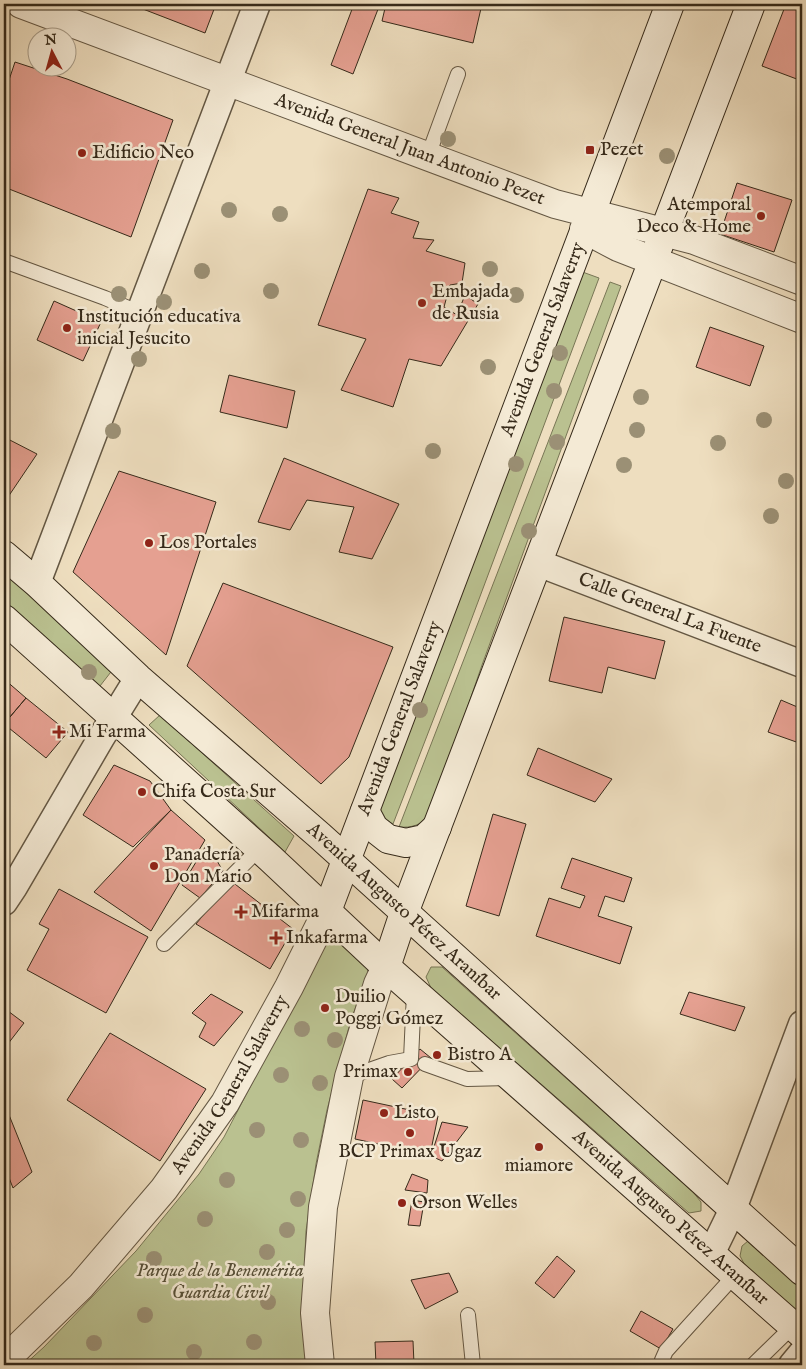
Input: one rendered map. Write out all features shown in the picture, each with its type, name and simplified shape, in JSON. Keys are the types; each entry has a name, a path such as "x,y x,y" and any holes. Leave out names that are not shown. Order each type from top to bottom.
{"main road":[{"name":"Avenida General Juan Antonio Pezet","path":"21,4 555,204 587,222 618,247 802,319"},
{"name":"Avenida General Salaverry","path":"4,1361 81,1286 164,1189 225,1103 289,988 327,911 670,4"},
{"path":"320,1365 315,1313 322,1207 349,1077 378,984 386,968 404,913 751,4"},
{"name":"Avenida General Juan Antonio Pezet","path":"587,222 664,232 694,240 802,281"},
{"name":"Avenida Augusto Pérez Araníbar","path":"4,555 37,583 138,678 347,860 802,1271"},
{"name":"Avenida Augusto Pérez Araníbar","path":"4,620 259,849 386,968 798,1330"},
{"path":"365,811 374,828 388,839 406,843 424,839 437,827"}],"street":[{"path":"37,583 258,4"},
{"name":"Calle General La Fuente","path":"538,563 802,664"},
{"path":"4,902 138,678"},
{"path":"711,1254 733,1209 802,1024"},
{"path":"792,1365 802,1353"}],"lane":[{"path":"428,156 458,74"},
{"path":"4,261 140,312"},
{"path":"164,944 259,849"},
{"path":"349,1077 389,1063 411,1059 414,992"},
{"path":"425,1064 467,1079 511,1078"},
{"path":"663,1365 662,1360 666,1351 736,1275"},
{"path":"468,1315 473,1365"},
{"path":"753,1365 798,1330"}],"green space":[{"path":"577,270 599,278 393,824 383,818 372,804"},
{"path":"610,282 621,286 482,665 430,816 416,825 399,827"},
{"path":"4,573 114,668 100,686 4,606"},
{"path":"160,715 294,836 285,852 149,725"},
{"name":"Parque de la Benemérita Guardia Civil","path":"337,941 344,944 368,969 350,1023 327,1110 316,1164 306,1231 303,1297 307,1365 24,1365 44,1347 136,1251 199,1174 224,1137 322,949 327,943"},
{"path":"431,967 442,967 693,1192 701,1202 701,1211 689,1213 431,988 426,977"},
{"path":"748,1241 802,1289 802,1318 747,1269 740,1256 742,1246"}],"building":[{"path":"130,4 216,4 205,33"},
{"path":"354,4 380,4 353,74 331,65"},
{"path":"386,4 482,4 473,43 382,21"},
{"path":"786,4 802,4 802,81 762,66"},
{"name":"Edificio Neo","path":"15,62 28,66 28,78 64,78 173,120 131,237 4,187 4,95"},
{"path":"737,183 792,200 774,252 720,234"},
{"path":"368,189 399,198 391,213 419,222 413,238 434,240 426,251 465,263 462,283 450,285 444,307 457,315 465,295 478,304 441,366 409,359 393,407 341,390 366,339 318,325"},
{"path":"54,301 101,322 83,361 37,340"},
{"path":"710,327 764,346 750,386 696,367"},
{"path":"229,375 295,391 287,428 220,412"},
{"path":"4,437 37,454 6,500 4,498"},
{"path":"284,458 399,504 372,559 339,552 354,507 307,500 290,530 258,522"},
{"path":"119,471 216,502 166,655 73,572"},
{"path":"223,583 393,647 349,757 321,784 187,666"},
{"path":"564,617 665,641 655,679 608,667 602,693 549,681"},
{"path":"4,679 26,698 4,724"},
{"path":"26,698 68,732 46,758 4,724"},
{"path":"781,700 802,709 802,744 768,732"},
{"path":"538,748 612,779 595,802 527,775"},
{"path":"114,765 150,781 171,810 133,847 83,815"},
{"name":"Panadería Don Mario","path":"171,810 205,840 151,931 94,892"},
{"path":"493,814 526,824 499,916 466,906"},
{"path":"207,844 223,871 200,898 182,885"},
{"path":"572,858 632,878 624,902 605,896 598,916 632,927 620,964 536,936 549,898 580,908 585,896 561,888"},
{"path":"231,881 293,929 270,969 196,924"},
{"path":"59,889 148,937 106,1013 27,970 49,929 39,924"},
{"path":"689,992 745,1007 735,1031 680,1014"},
{"path":"211,994 243,1012 214,1046 199,1037 206,1023 192,1013"},
{"path":"4,1008 24,1023 4,1049"},
{"path":"110,1033 206,1089 160,1161 67,1100"},
{"name":"Primax","path":"420,1049 431,1058 402,1088 392,1079"},
{"path":"363,1100 438,1116 430,1155 355,1139"},
{"path":"7,1110 32,1172 13,1188 4,1165 4,1111"},
{"path":"442,1122 468,1127 442,1161 431,1156"},
{"path":"412,1174 428,1180 427,1193 405,1190"},
{"path":"412,1200 424,1202 420,1226 408,1225"},
{"path":"557,1256 575,1271 554,1298 535,1283"},
{"path":"449,1273 458,1292 425,1309 411,1280"},
{"path":"641,1311 673,1329 661,1349 630,1331"},
{"path":"413,1341 414,1364 376,1365 375,1342"}],"place":[{"name":"Pezet","path":"590,150"},
{"name":"Edificio Neo","path":"82,153"},
{"name":"Atemporal Deco & Home","path":"761,216"},
{"name":"Embajada de Rusia","path":"422,303"},
{"name":"Institución educativa inicial Jesucito","path":"67,328"},
{"name":"Los Portales","path":"149,543"},
{"name":"Mi Farma","path":"59,732"},
{"name":"Chifa Costa Sur","path":"142,792"},
{"name":"Panadería Don Mario","path":"154,866"},
{"name":"Mifarma","path":"241,912"},
{"name":"Inkafarma","path":"276,938"},
{"name":"Duilio Poggi Gómez","path":"325,1008"},
{"name":"Bistro A","path":"437,1055"},
{"name":"Primax","path":"408,1072"},
{"name":"Listo","path":"384,1113"},
{"name":"BCP Primax Ugaz","path":"410,1133"},
{"name":"miamore","path":"539,1147"},
{"name":"Orson Welles","path":"402,1203"}]}
